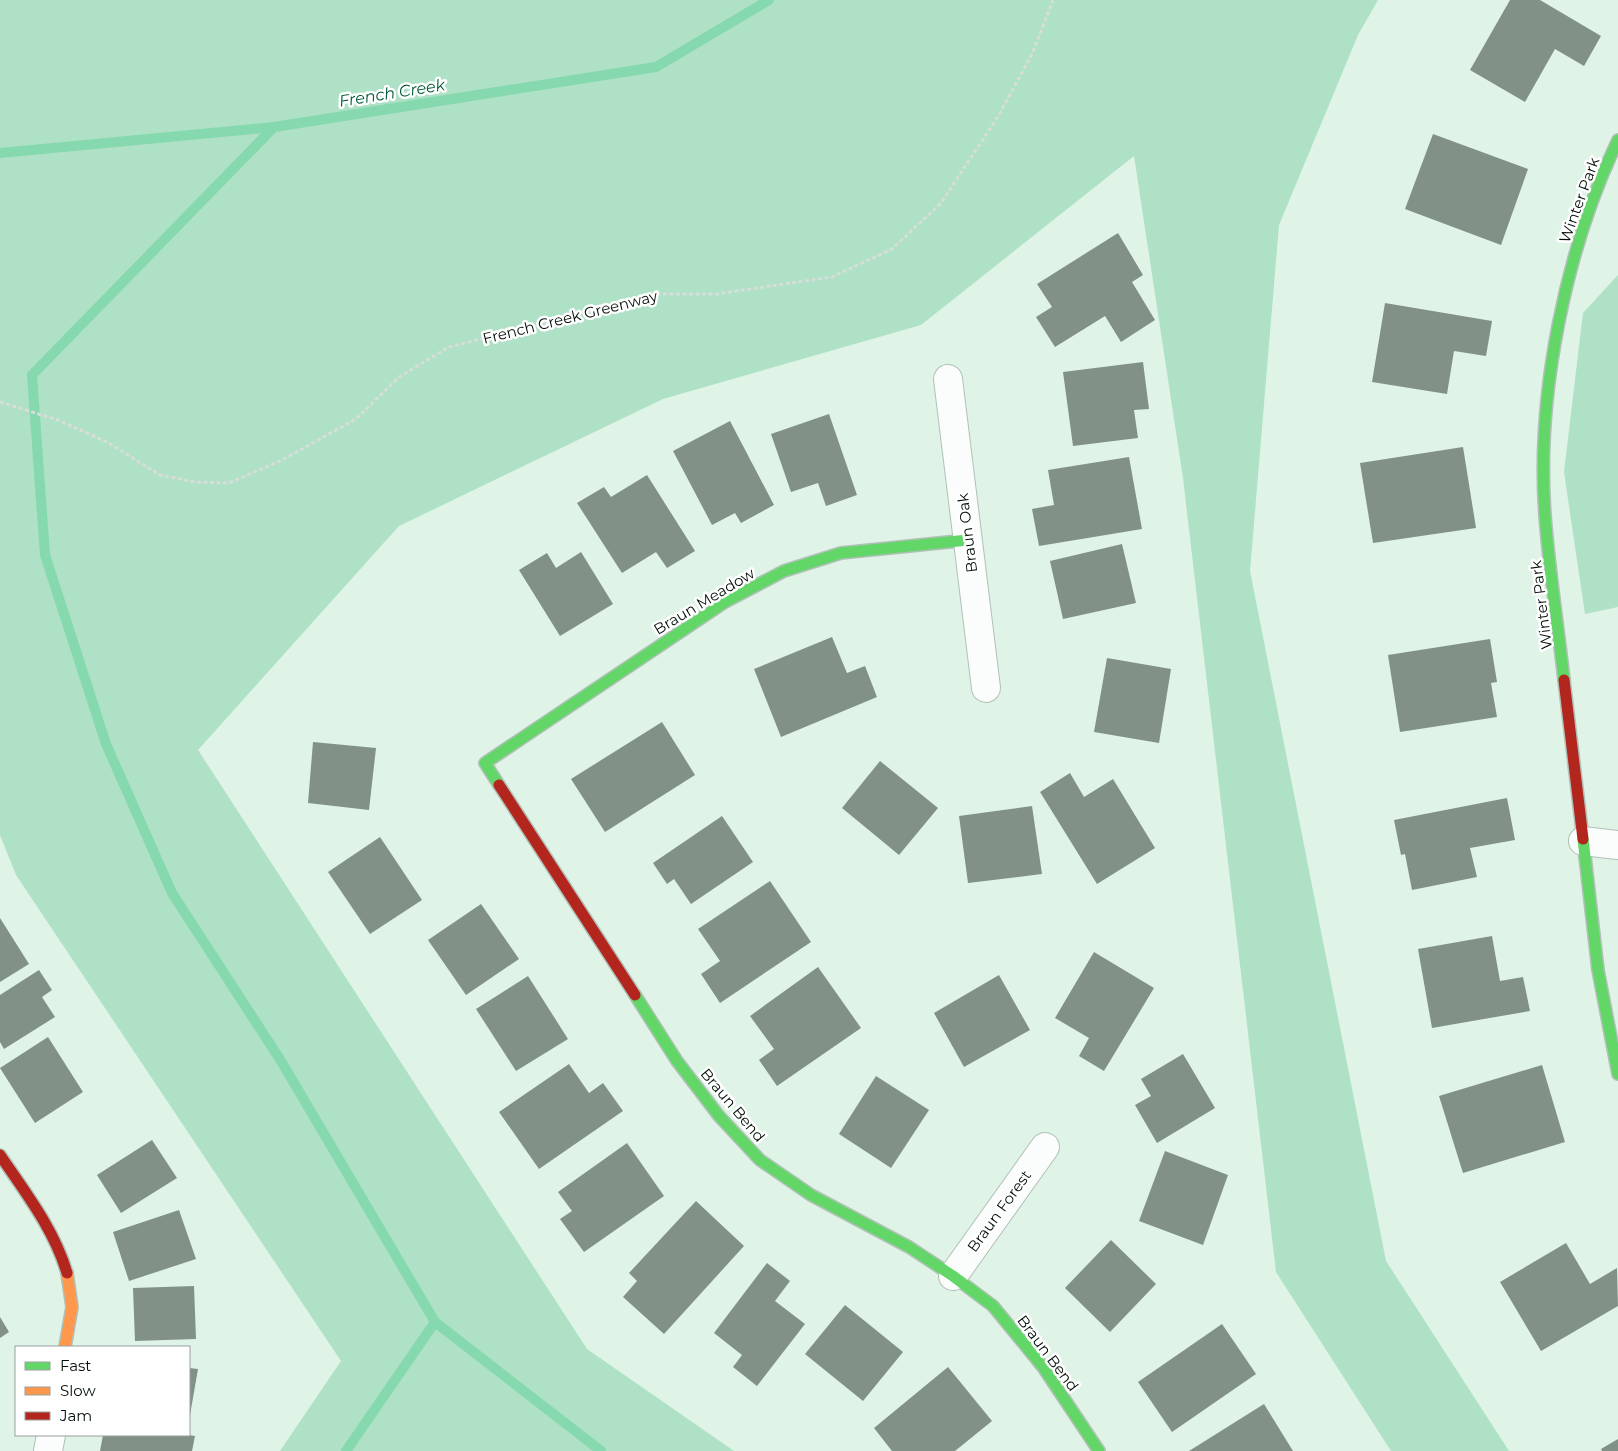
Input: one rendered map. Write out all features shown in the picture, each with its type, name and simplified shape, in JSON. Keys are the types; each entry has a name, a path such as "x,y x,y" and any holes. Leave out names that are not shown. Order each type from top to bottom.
{"street":[{"name":"Winter Park","path":"1618,140 1594,198 1569,275 1555,343 1545,431 1544,471 1545,514 1598,970 1618,1074"},
{"name":"Braun Oak","path":"948,379 986,688"},
{"name":"Braun Meadow","path":"485,763 725,602 784,571 841,553 968,540"},
{"name":"Braun Bend","path":"485,763 677,1061 719,1116 760,1160 811,1195 909,1247 953,1276 993,1306 1043,1367 1099,1451"},
{"path":"1583,841 1618,845"},
{"name":"Braun Forest","path":"953,1276 1045,1147"},
{"path":"0,1155 43,1220 59,1252 68,1276 73,1302 65,1346"},
{"path":"48,1451 51,1436"}],"path":[{"name":"French Creek Greenway","path":"0,402 58,420 107,442 160,475 195,482 229,483 282,460 356,419 399,378 449,346 659,294 716,294 832,277 892,249 941,203 999,115 1029,60 1053,0"}],"green space":[{"path":"0,0 1378,0 1358,35 1279,225 1250,571 1386,1261 1509,1451 1391,1451 1276,1272 1183,478 1134,156 921,325 663,399 399,526 198,750 587,1349 734,1451 280,1451 341,1361 16,875 0,835"},
{"path":"1618,275 1618,607 1585,614 1564,472 1583,313"}],"building":[{"path":"1510,0 1540,0 1601,36 1584,66 1555,49 1525,102 1470,70"},
{"path":"1433,134 1528,169 1501,245 1405,209"},
{"path":"1118,233 1143,275 1132,282 1155,320 1121,342 1105,316 1055,347 1036,317 1052,307 1037,284"},
{"path":"1385,303 1492,321 1486,356 1454,351 1447,394 1372,382"},
{"path":"1143,362 1149,409 1134,410 1138,438 1073,446 1063,372"},
{"path":"829,414 857,495 826,506 818,483 791,492 771,434"},
{"path":"730,421 774,505 741,523 735,513 712,525 673,451"},
{"path":"1463,447 1476,528 1373,543 1360,463"},
{"path":"1129,457 1142,529 1039,546 1032,509 1054,505 1048,470"},
{"path":"647,475 695,551 667,568 656,552 622,573 577,503 604,487 611,497"},
{"path":"1122,544 1136,603 1063,619 1050,561"},
{"path":"581,552 613,604 560,636 519,570 547,553 556,568"},
{"path":"832,637 847,673 865,666 877,697 781,737 754,669"},
{"path":"1490,639 1497,682 1491,683 1497,717 1400,732 1388,655"},
{"path":"1107,658 1171,669 1159,743 1094,732"},
{"path":"662,722 695,775 605,832 571,779"},
{"path":"313,742 376,748 369,810 308,803"},
{"path":"880,761 938,808 899,855 842,808"},
{"path":"1070,773 1084,797 1113,779 1155,848 1097,884 1040,792"},
{"path":"1507,798 1515,840 1470,848 1477,877 1412,890 1405,854 1401,855 1394,820"},
{"path":"1032,806 1042,874 968,883 959,816"},
{"path":"722,816 753,862 691,904 674,879 667,884 653,863"},
{"path":"380,837 422,900 370,934 328,872"},
{"path":"770,881 811,942 720,1003 701,974 720,961 698,929"},
{"path":"481,904 519,959 466,995 428,940"},
{"path":"0,918 29,964 0,982"},
{"path":"1492,936 1500,981 1523,977 1530,1011 1432,1028 1418,949"},
{"path":"1094,952 1154,988 1104,1071 1079,1056 1089,1038 1055,1018"},
{"path":"818,967 861,1028 777,1086 759,1060 774,1049 750,1016"},
{"path":"39,970 52,990 42,997 55,1017 4,1049 0,1042 0,995"},
{"path":"999,975 1030,1030 964,1067 934,1013"},
{"path":"528,976 568,1039 516,1071 476,1009"},
{"path":"48,1037 83,1092 35,1123 0,1068"},
{"path":"1183,1054 1215,1108 1157,1143 1135,1105 1151,1096 1141,1079"},
{"path":"569,1064 589,1093 603,1083 623,1111 539,1169 499,1112"},
{"path":"1542,1065 1565,1142 1463,1173 1439,1096"},
{"path":"876,1076 929,1110 891,1168 839,1134"},
{"path":"152,1140 177,1178 121,1213 97,1175"},
{"path":"627,1143 664,1196 584,1252 560,1219 572,1211 558,1192"},
{"path":"1165,1151 1228,1175 1203,1245 1139,1221"},
{"path":"696,1201 744,1246 664,1334 623,1297 637,1281 629,1273"},
{"path":"179,1210 196,1259 129,1281 113,1232"},
{"path":"1111,1240 1156,1284 1110,1332 1065,1288"},
{"path":"1566,1243 1590,1284 1617,1268 1618,1306 1541,1351 1500,1282"},
{"path":"767,1263 790,1281 775,1301 805,1324 757,1386 733,1367 742,1355 714,1333"},
{"path":"194,1286 196,1339 135,1341 133,1288"},
{"path":"845,1305 903,1352 863,1401 805,1354"},
{"path":"0,1317 9,1332 0,1338"},
{"path":"1222,1324 1256,1374 1172,1432 1138,1382"},
{"path":"948,1367 992,1421 955,1451 892,1451 874,1428"},
{"path":"190,1368 198,1369 190,1415"},
{"path":"1264,1404 1293,1451 1189,1451"},
{"path":"103,1436 195,1436 192,1451 100,1451"},
{"path":"1618,1439 1618,1451 1602,1451 1601,1449"}],"waterway":[{"name":"French Creek","path":"0,153 274,127 656,67 769,0"},
{"path":"274,127 32,375 45,555 106,744 172,893 281,1061 435,1322 601,1451"},
{"path":"346,1451 435,1322"}],"traffic: fast":[{"path":"1564,680 1545,515 1543,469 1545,421 1550,372 1570,274 1583,227 1618,140"},
{"path":"499,785 485,763 725,602 784,571 841,553 968,540"},
{"path":"1583,839 1598,970 1618,1074"},
{"path":"635,995 677,1061 719,1116 760,1160 811,1195 909,1247 953,1276 993,1306 1043,1367 1099,1451"}],"traffic: slow":[{"path":"65,1346 72,1307 67,1273"}],"traffic: jam":[{"path":"1564,680 1583,839"},
{"path":"499,785 635,995"},
{"path":"0,1155 47,1226 67,1273"}]}
